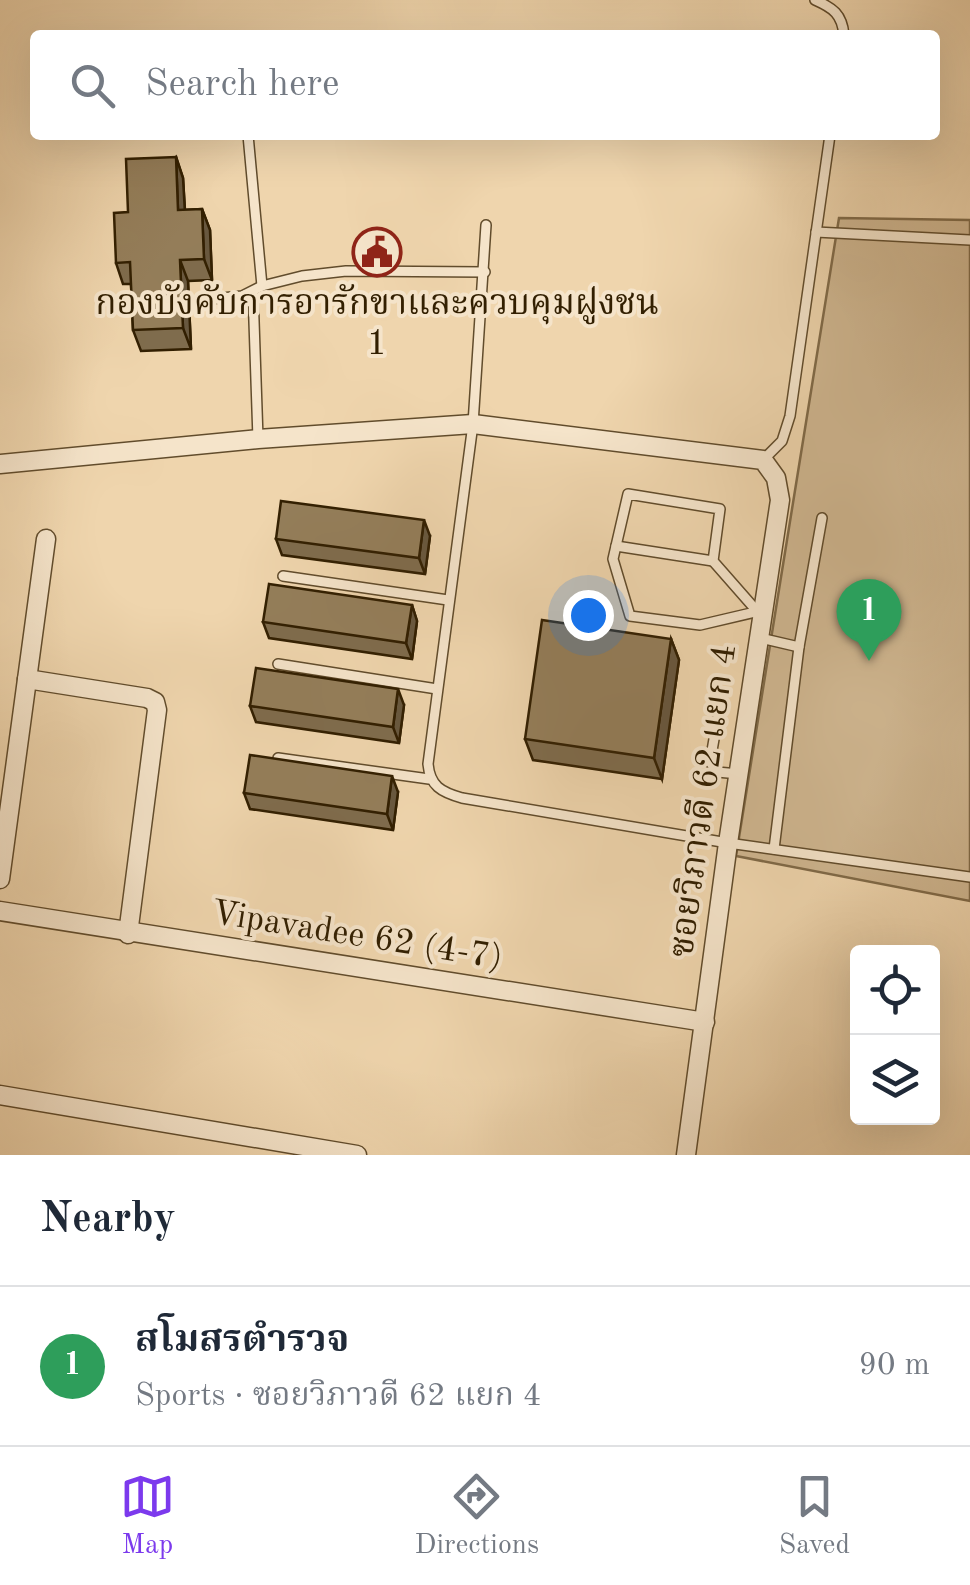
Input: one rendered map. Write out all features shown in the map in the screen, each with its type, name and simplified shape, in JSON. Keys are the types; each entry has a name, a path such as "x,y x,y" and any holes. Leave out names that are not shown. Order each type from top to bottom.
{"street":[{"path":"0,464 473,424 764,460"},
{"name":"ซอยวิภาวดี 62 แยก 4","path":"686,1155 760,638 760,610 780,500 776,478 764,460"},
{"path":"0,879 46,539"},
{"path":"28,678 155,702 158,710 128,934"},
{"name":"Vipavadee 62 (4-7)","path":"0,912 705,1022"},
{"path":"0,1095 357,1155"}],"lane":[{"path":"815,0 832,7 843,21 844,30"},
{"path":"248,140 258,289 258,440"},
{"path":"764,460 782,441 790,416 829,140"},
{"path":"430,779 428,764 437,688 473,424 486,225"},
{"path":"816,232 970,240"},
{"path":"201,300 258,289 291,277 346,272 485,272"},
{"path":"616,546 713,560 760,610 700,625 630,616 613,560 616,546 628,494 720,510 713,560"},
{"path":"774,850 799,647 822,518"},
{"path":"282,576 448,600"},
{"path":"760,638 799,647"},
{"path":"278,664 437,688"},
{"path":"721,699 710,762 718,772 739,774"},
{"path":"278,758 430,779 448,794 462,798 774,850 970,877"}],"shaded area":[{"path":"839,218 970,220 970,901 736,856"}],"building":[{"path":"176,157 178,210 202,209 204,259 180,260 183,328 133,330 130,262 116,263 114,213 128,212 126,159"},
{"path":"281,501 424,520 419,558 276,539"},
{"path":"269,584 412,605 406,643 263,622"},
{"path":"542,620 671,639 654,758 525,739"},
{"path":"256,668 398,689 393,727 250,706"},
{"path":"250,755 392,776 387,814 244,793"}],"place":[{"name":"กองบังคับการอารักขาและควบคุมฝูงชน 1","path":"377,252"},
{"name":"สโมสรตำรวจ","path":"869,661"}]}
